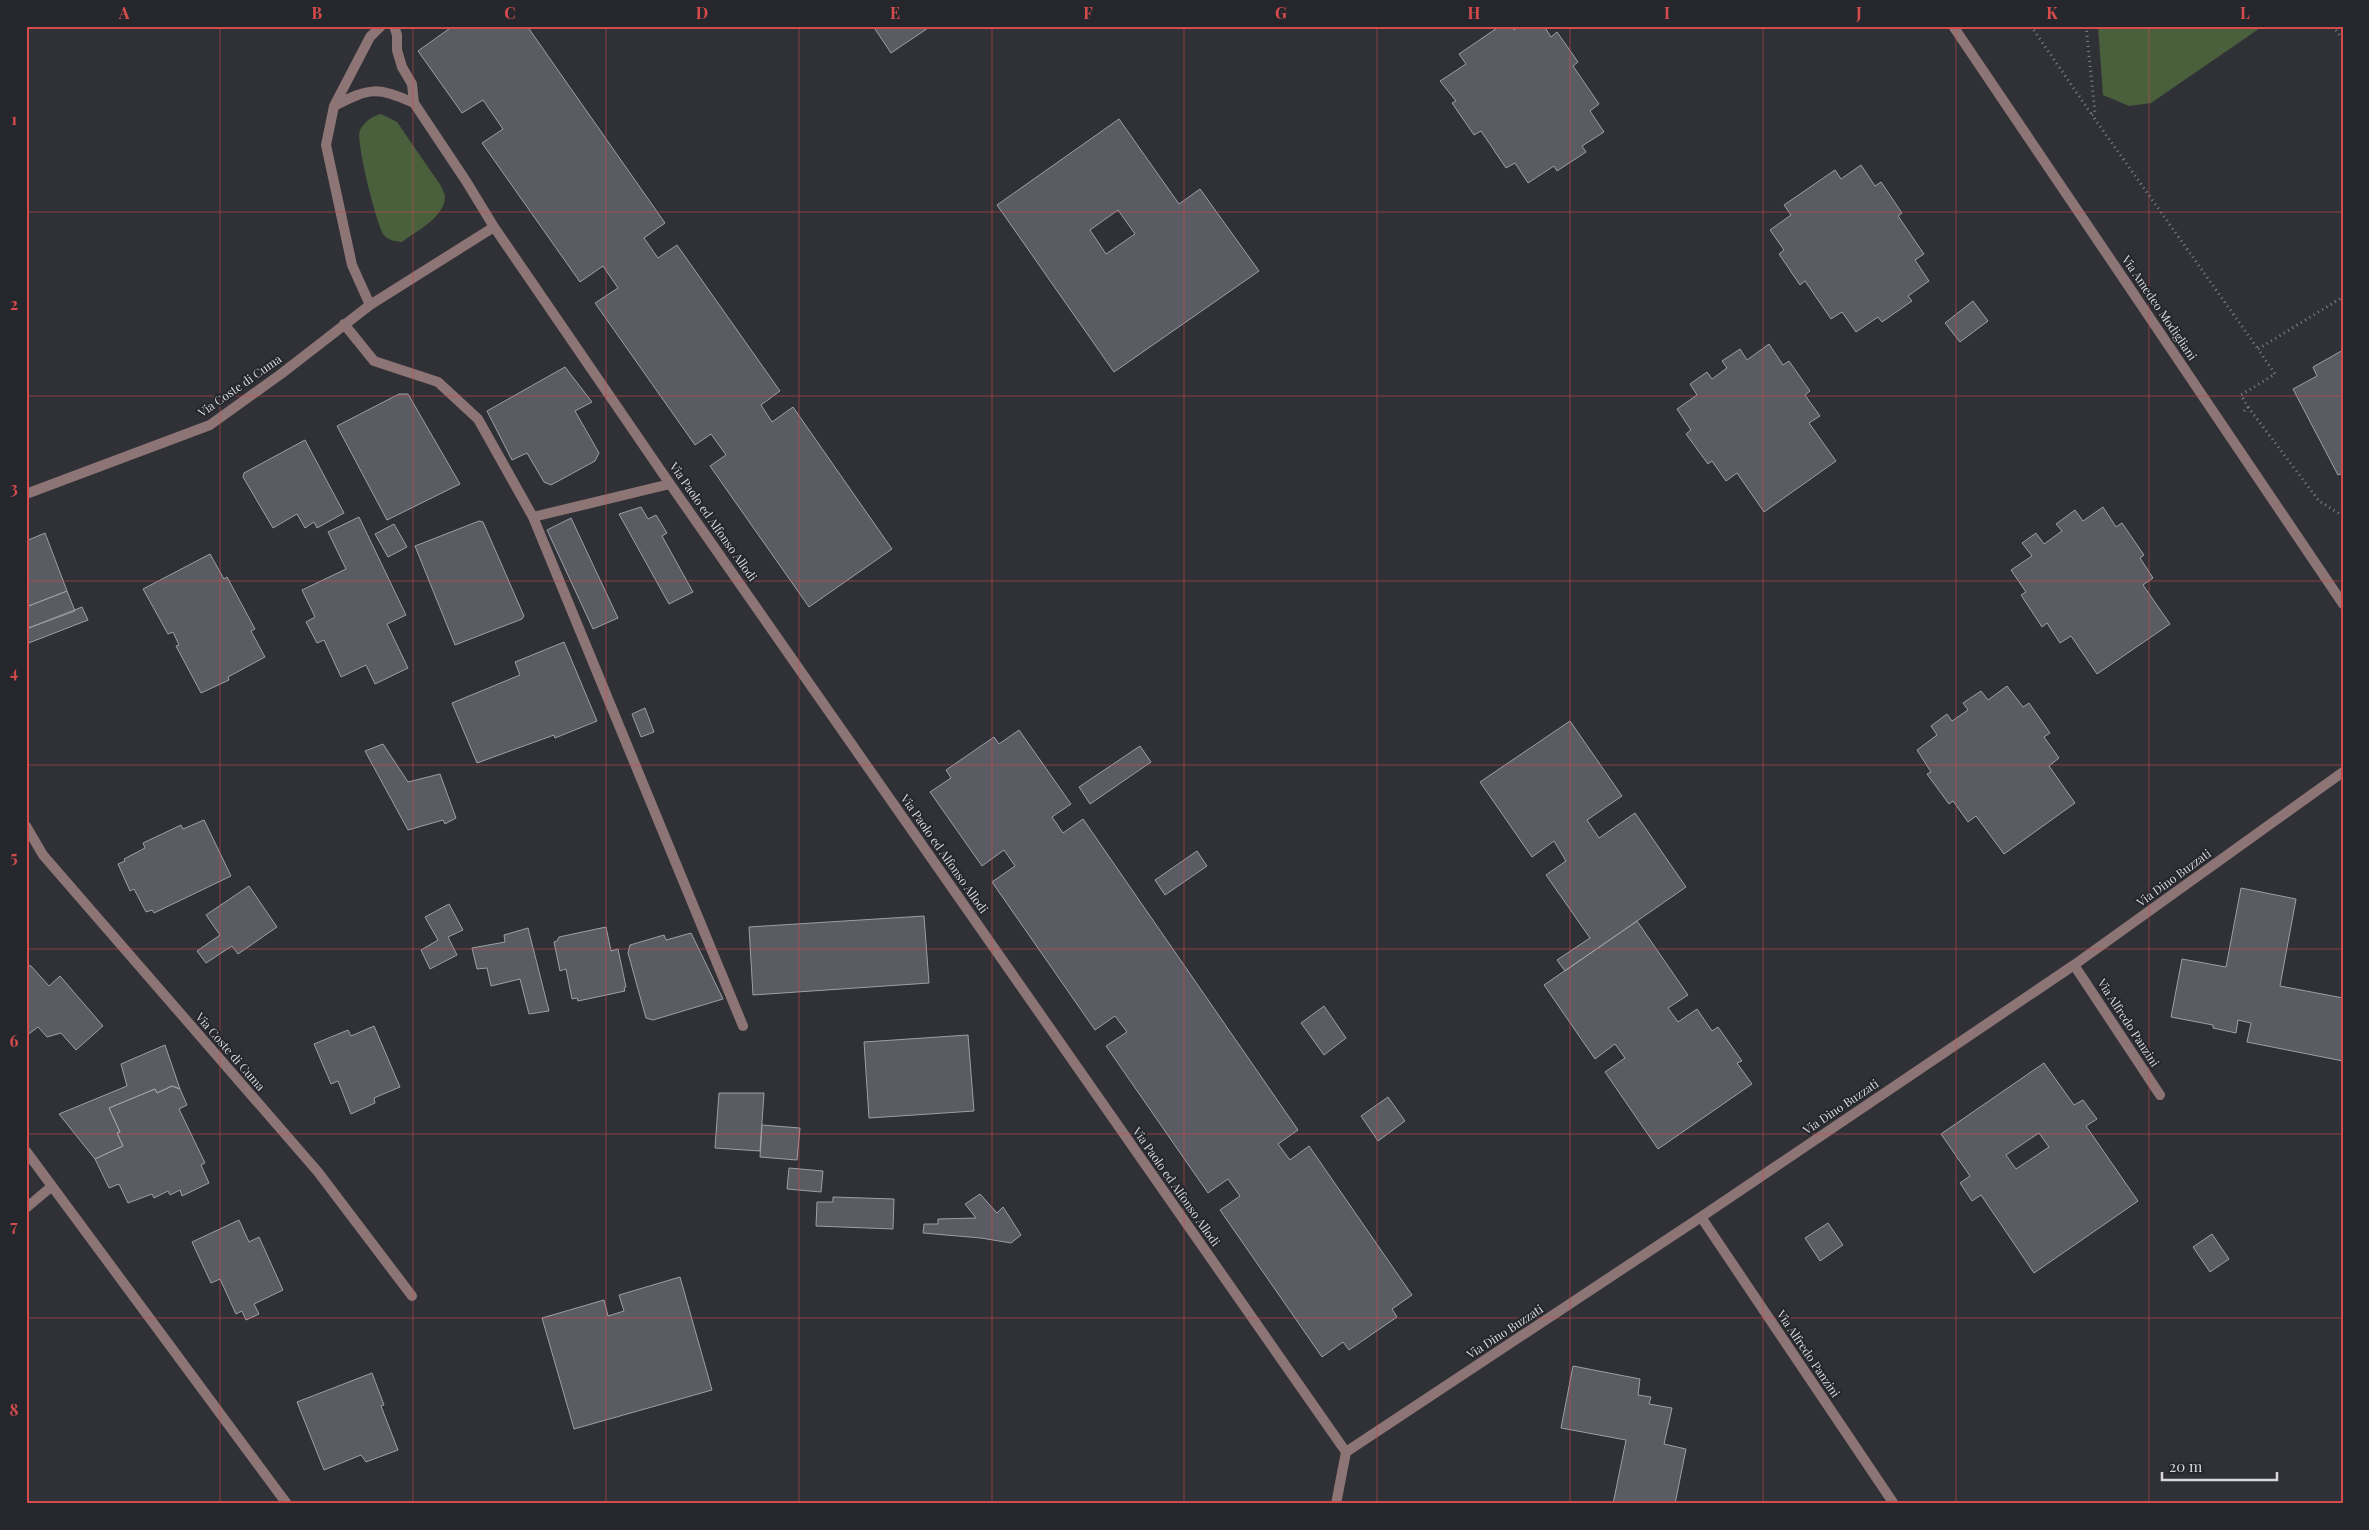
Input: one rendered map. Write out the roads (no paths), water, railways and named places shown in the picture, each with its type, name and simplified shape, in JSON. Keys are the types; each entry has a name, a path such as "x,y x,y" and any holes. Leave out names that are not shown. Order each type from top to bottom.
{"street":[{"path":"381,26 370,37 334,106 326,145 352,265 370,304 494,227"},
{"name":"Via Paolo ed Alfonso Allodi","path":"394,26 397,35 397,50 402,67 412,84 414,103 461,173 494,227 519,260 670,484 1346,1452"},
{"name":"Via Amedeo Modigliani","path":"1953,26 2343,604"},
{"path":"334,106 355,95 372,90 388,92 414,103"},
{"name":"Via Coste di Cuma","path":"26,494 210,425 281,374 370,304"},
{"path":"344,324 374,361 438,382 478,419 533,517 743,1026"},
{"path":"533,517 670,484"},
{"name":"Via Dino Buzzati","path":"1346,1452 1701,1217 2074,965 2343,772"},
{"name":"Via Coste di Cuma","path":"26,826 43,855 318,1172 412,1296"},
{"name":"Via Alfredo Panzini","path":"2074,965 2160,1095"},
{"path":"26,1151 287,1504"},
{"path":"26,1208 51,1187"},
{"name":"Via Alfredo Panzini","path":"1701,1217 1894,1504"},
{"path":"1336,1504 1346,1452"}]}
